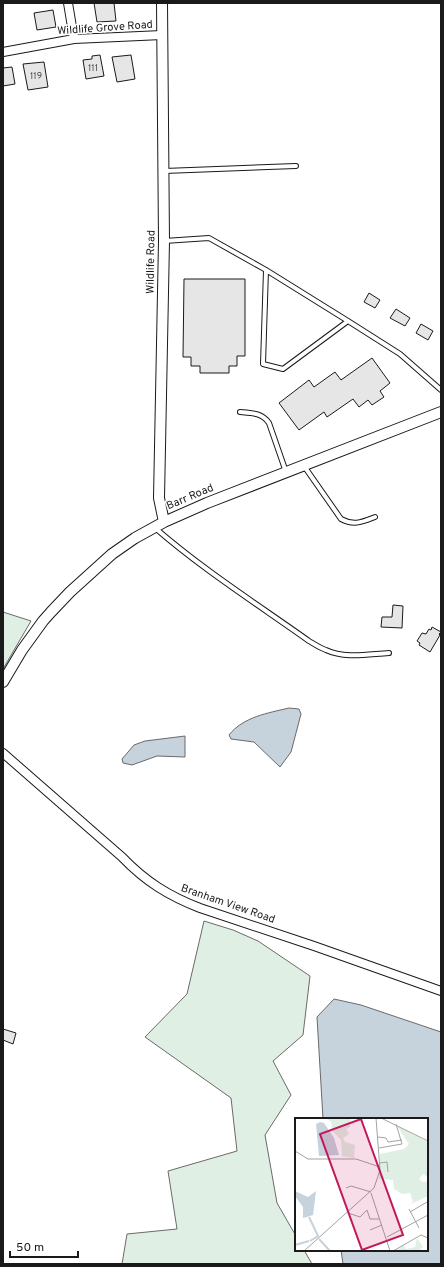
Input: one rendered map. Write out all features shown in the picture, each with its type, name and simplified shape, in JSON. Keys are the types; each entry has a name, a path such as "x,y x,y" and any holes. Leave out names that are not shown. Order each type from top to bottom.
{"street":[{"path":"68,3 74,40"},
{"name":"Wildlife Road","path":"162,3 164,241 159,498 164,522"},
{"name":"Wildlife Grove Road","path":"3,52 74,40 162,35"},
{"name":"Barr Road","path":"3,682 22,650 43,621 70,592 112,554 135,538 153,527 207,503 441,412"},
{"name":"Branham View Road","path":"3,753 136,871 166,893 183,902 441,991"}],"lane":[{"path":"164,171 296,166"},
{"path":"164,241 209,238 266,270 400,354 441,390"},
{"path":"266,270 263,364 283,369 348,321"},
{"path":"240,412 257,414 265,418 269,423 286,473"},
{"path":"304,466 341,519 358,524 375,517"},
{"path":"153,527 171,543 217,576 309,641 326,651 338,654 353,655 389,653"}],"green space":[{"path":"3,612 31,621 3,669"},
{"path":"204,921 233,930 258,941 310,976 303,1035 273,1061 291,1095 265,1135 277,1203 295,1234 295,1251 305,1251 312,1264 122,1264 127,1234 177,1229 168,1171 237,1151 231,1098 145,1037 187,994"}],"shaded area":[{"path":"289,708 299,709 301,714 291,752 280,767 254,742 231,739 229,735 241,724 249,720 264,714"},
{"path":"185,736 185,757 157,756 132,765 123,763 122,759 134,745 145,741"},
{"path":"334,999 361,1005 441,1032 441,1264 343,1264 341,1251 428,1251 428,1118 323,1118 317,1017"}],"building":[{"path":"94,3 114,3 116,21 97,22"},
{"path":"53,10 56,27 37,30 34,13"},
{"path":"100,55 104,76 86,79 83,60 92,59 92,56"},
{"path":"131,55 135,79 117,82 112,57"},
{"path":"44,62 48,87 28,90 23,64"},
{"path":"12,67 15,84 3,86 3,68"},
{"path":"184,279 245,279 245,356 237,356 237,366 229,366 229,373 200,373 200,366 191,366 191,357 183,357"},
{"path":"369,293 380,300 375,308 364,302"},
{"path":"396,309 410,318 405,326 390,318"},
{"path":"421,324 433,331 428,340 416,333"},
{"path":"372,358 390,383 380,391 384,397 372,405 368,400 359,407 353,399 327,417 324,412 299,430 279,403 309,380 314,387 335,372 341,380"},
{"path":"393,605 403,606 402,628 381,627 382,617 392,617"},
{"path":"432,627 441,632 430,652 419,645 420,643 417,641 422,633 426,634"},
{"path":"3,1029 16,1033 13,1044 3,1040"}]}
